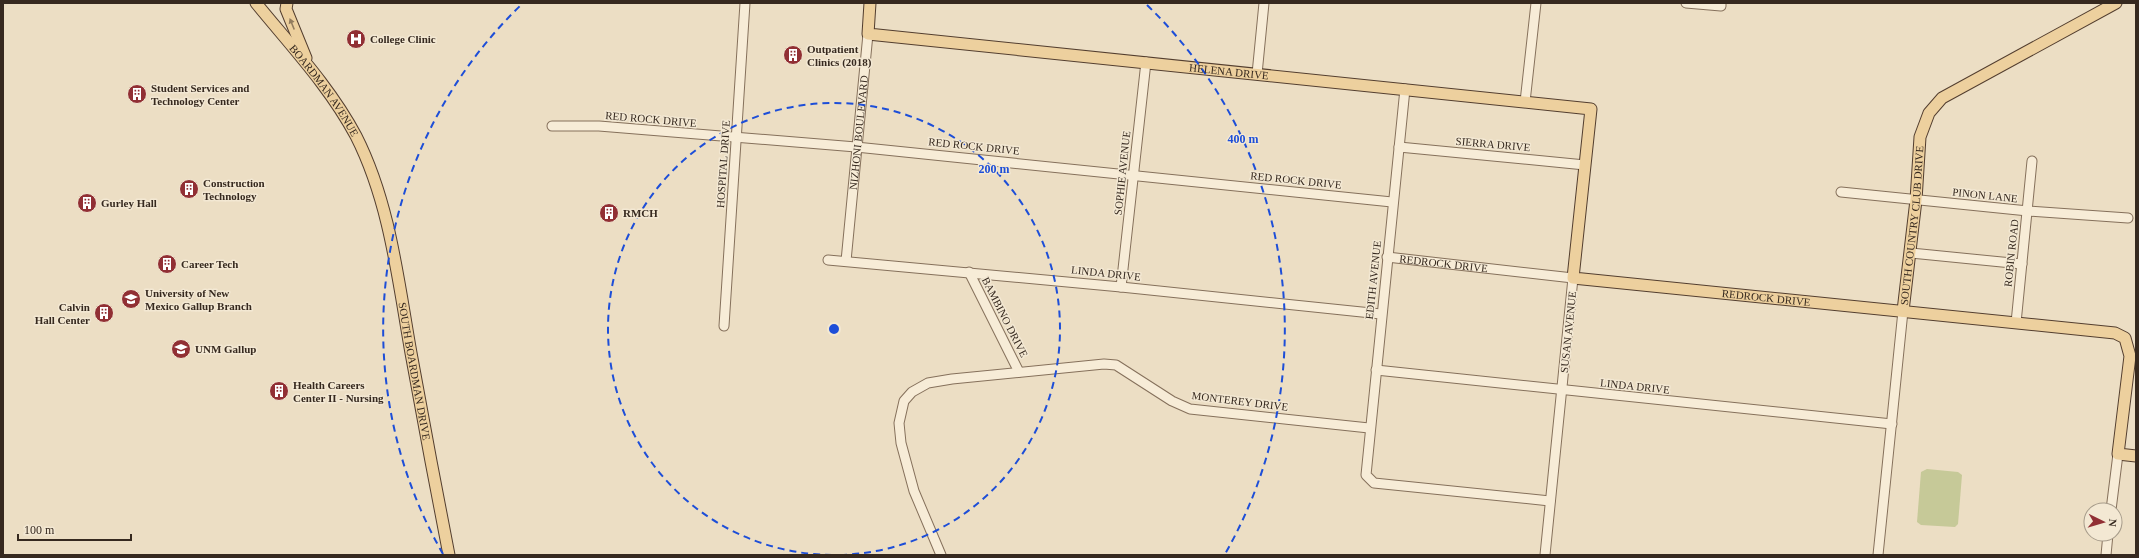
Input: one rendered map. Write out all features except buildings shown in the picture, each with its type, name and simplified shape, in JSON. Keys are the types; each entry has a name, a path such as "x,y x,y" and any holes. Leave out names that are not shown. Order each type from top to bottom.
{"main road":[{"name":"BOARDMAN AVENUE","path":"256,3 327,89 356,136 378,188"},
{"path":"287,3 286,9 311,70"},
{"name":"NIZHONI BOULEVARD","path":"868,34 870,3"},
{"name":"SOUTH COUNTRY CLUB DRIVE","path":"1903,311 1911,253 1920,137 1929,113 1942,98 2116,3"},
{"name":"HELENA DRIVE","path":"868,34 1405,89 1591,110"},
{"name":"SUSAN AVENUE","path":"1573,278 1591,110"},
{"name":"SOUTH BOARDMAN DRIVE","path":"378,188 394,252 422,419 449,555"},
{"name":"REDROCK DRIVE","path":"1573,278 2115,333 2125,338 2133,356"},
{"path":"2133,356 2118,454 2136,456"}],"street":[{"name":"HOSPITAL DRIVE","path":"724,326 737,138 744,3"},
{"path":"1257,74 1264,3"},
{"path":"1526,102 1536,3"},
{"path":"1686,3 1721,6 1721,3"},
{"name":"NIZHONI BOULEVARD","path":"846,261 868,34"},
{"name":"SOPHIE AVENUE","path":"1121,286 1146,62"},
{"name":"EDITH AVENUE","path":"1405,89 1400,148 1392,202 1369,428 1366,474 1374,483 1550,501"},
{"name":"RED ROCK DRIVE","path":"552,126 599,126 856,147 1134,174 1392,202"},
{"name":"SIERRA DRIVE","path":"1400,148 1585,165"},
{"name":"ROBIN ROAD","path":"2016,323 2032,161"},
{"name":"PINON LANE","path":"1841,192 2028,211 2128,218"},
{"path":"1911,253 2022,264"},
{"name":"REDROCK DRIVE","path":"1387,257 1573,278"},
{"name":"LINDA DRIVE","path":"828,260 1121,286 1381,314"},
{"name":"BAMBINO DRIVE","path":"969,272 1019,372"},
{"name":"SUSAN AVENUE","path":"1545,555 1573,278"},
{"name":"SOUTH COUNTRY CLUB DRIVE","path":"1878,555 1903,311"},
{"name":"MONTEREY DRIVE","path":"940,555 914,491 901,443 898,423 904,401 912,392 928,383 1019,372 1104,364 1116,365 1172,402 1190,409 1369,428"},
{"name":"LINDA DRIVE","path":"1376,370 1562,391 1892,424"},
{"path":"2112,502 2118,454"},
{"path":"2106,555 2107,542"}],"green space":[{"path":"1927,469 1958,472 1962,475 1958,524 1955,527 1921,525 1917,522 1921,472"}],"place":[{"name":"College Clinic","path":"356,39"},
{"name":"Outpatient Clinics (2018)","path":"793,55"},
{"name":"Student Services and Technology Center","path":"137,94"},
{"name":"Construction Technology","path":"189,189"},
{"name":"Gurley Hall","path":"87,203"},
{"name":"RMCH","path":"609,213"},
{"name":"Career Tech","path":"167,264"},
{"name":"University of New Mexico Gallup Branch","path":"131,299"},
{"name":"Calvin Hall Center","path":"104,313"},
{"name":"UNM Gallup","path":"181,349"},
{"name":"Health Careers Center II - Nursing","path":"279,391"}]}
